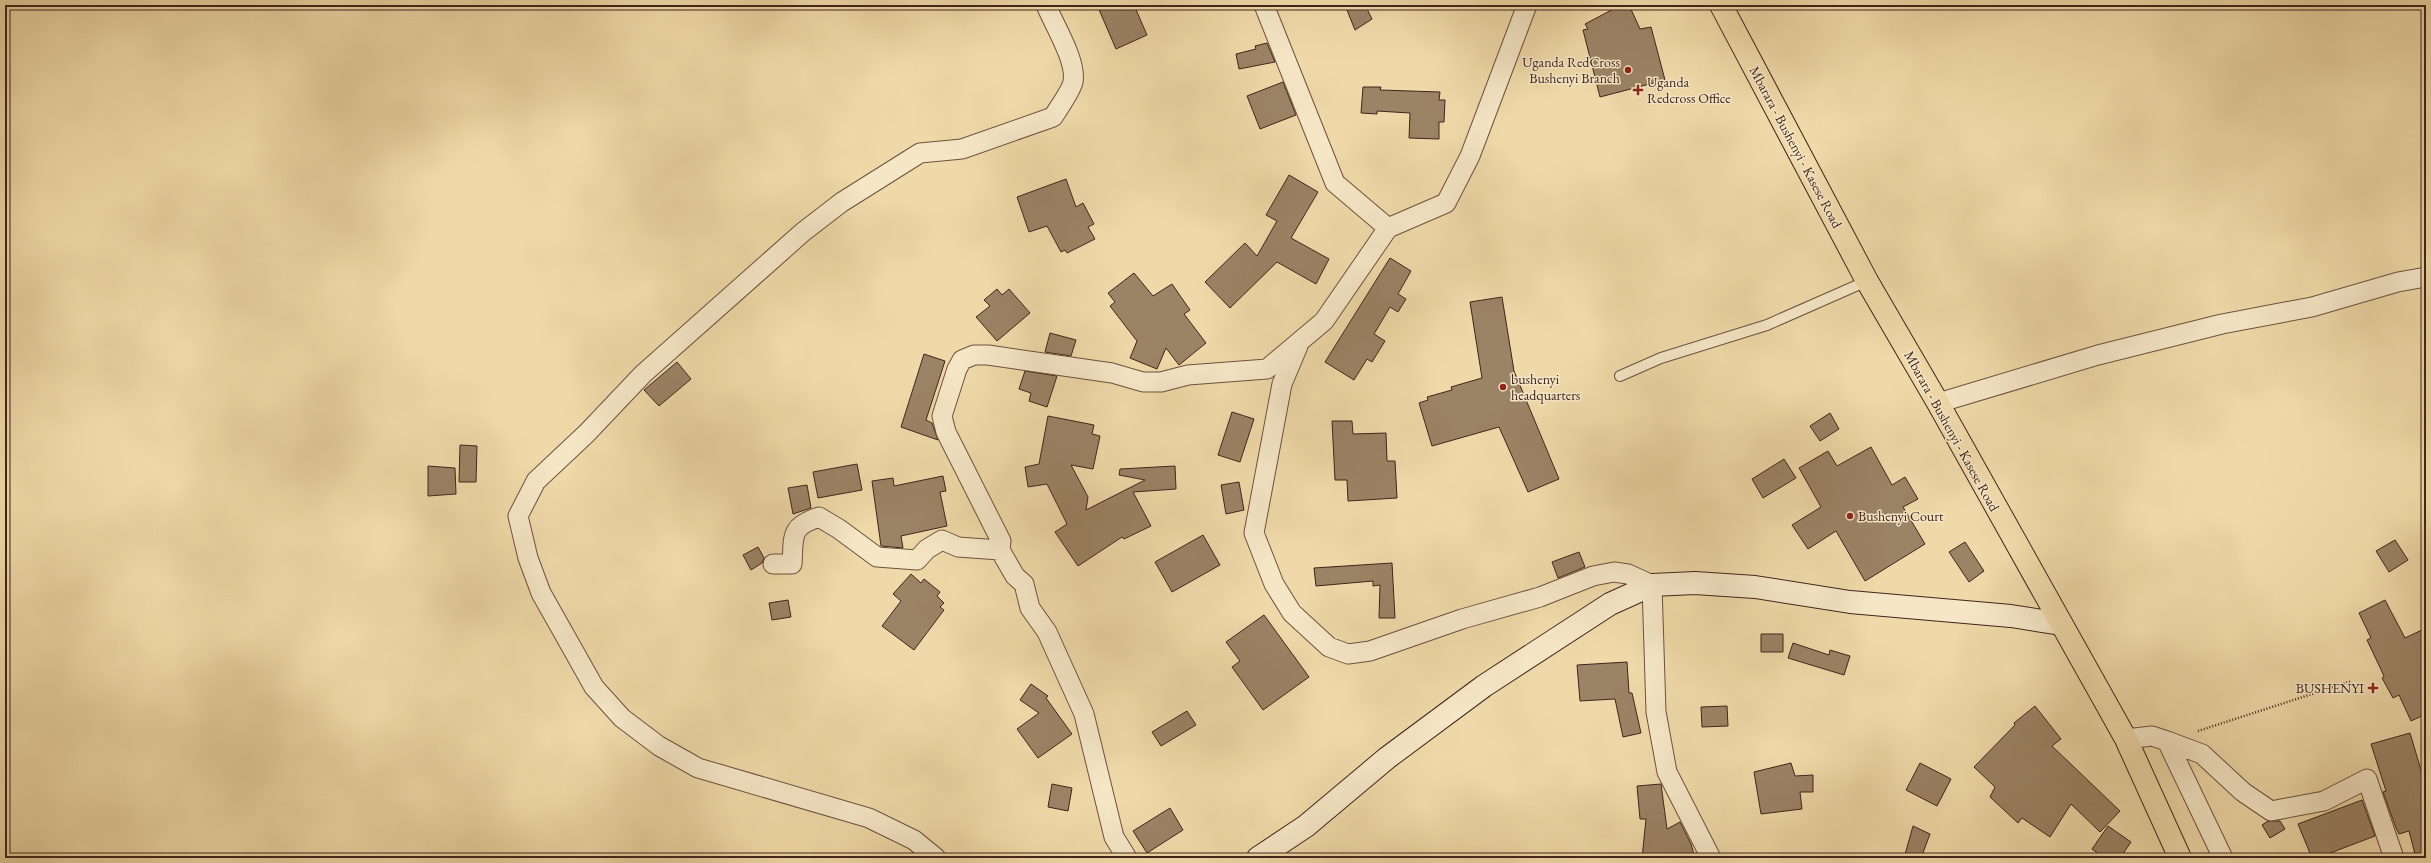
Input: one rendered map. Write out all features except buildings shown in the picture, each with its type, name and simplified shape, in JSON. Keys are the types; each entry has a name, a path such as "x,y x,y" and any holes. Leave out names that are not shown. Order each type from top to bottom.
{"main road":[{"name":"Mbarara - Bushenyi - Kasese Road","path":"1721,5 1867,281 1938,403 2126,739 2180,858"},
{"path":"1258,858 1306,826 1387,758 1484,686 1610,604 1652,585 1695,583 1755,587 1850,602 2011,616 2061,624"}],"street":[{"path":"936,858 914,840 869,818 698,768 659,746 622,718 594,687 541,593 528,558 518,516 536,481 587,433 643,374 803,232 842,202 920,153 962,149 1053,117 1073,82 1067,47 1054,26 1046,5"},
{"path":"1264,5 1335,183 1388,228"},
{"path":"1127,858 1114,837 1084,714 1047,632 1030,608 1024,584 1015,576 1000,550 1001,541 943,422 945,405 962,360 974,355 988,355 1112,373 1143,382 1161,382 1188,375 1267,369 1324,321 1388,228 1446,203 1470,156 1527,5"},
{"path":"1938,403 2098,355 2222,324 2312,307 2398,282 2426,277"},
{"path":"1300,342 1282,384 1254,533 1274,584 1292,613 1329,647 1348,654 1370,651 1462,618 1540,597 1593,576 1614,572 1628,574 1652,585 1656,712 1668,772 1711,858"},
{"path":"773,564 792,564 794,534 802,522 818,517 839,529 877,557 917,560 927,549 942,540 958,547 1000,550"},
{"path":"2126,739 2152,736 2202,754 2243,792 2271,811 2324,801 2367,779 2394,858"},
{"path":"2167,741 2223,858"}],"lane":[{"path":"1620,376 1661,358 1767,325 1867,281"}],"path":[{"path":"2167,741 2352,681"}],"place":[{"name":"Uganda RedCross Bushenyi Branch","path":"1628,70"},
{"name":"Uganda Redcross Office","path":"1638,90"},
{"name":"bushenyi headquarters","path":"1503,387"},
{"name":"Bushenyi Court","path":"1850,516"},
{"name":"BUSHENYI","path":"2373,688"}]}
